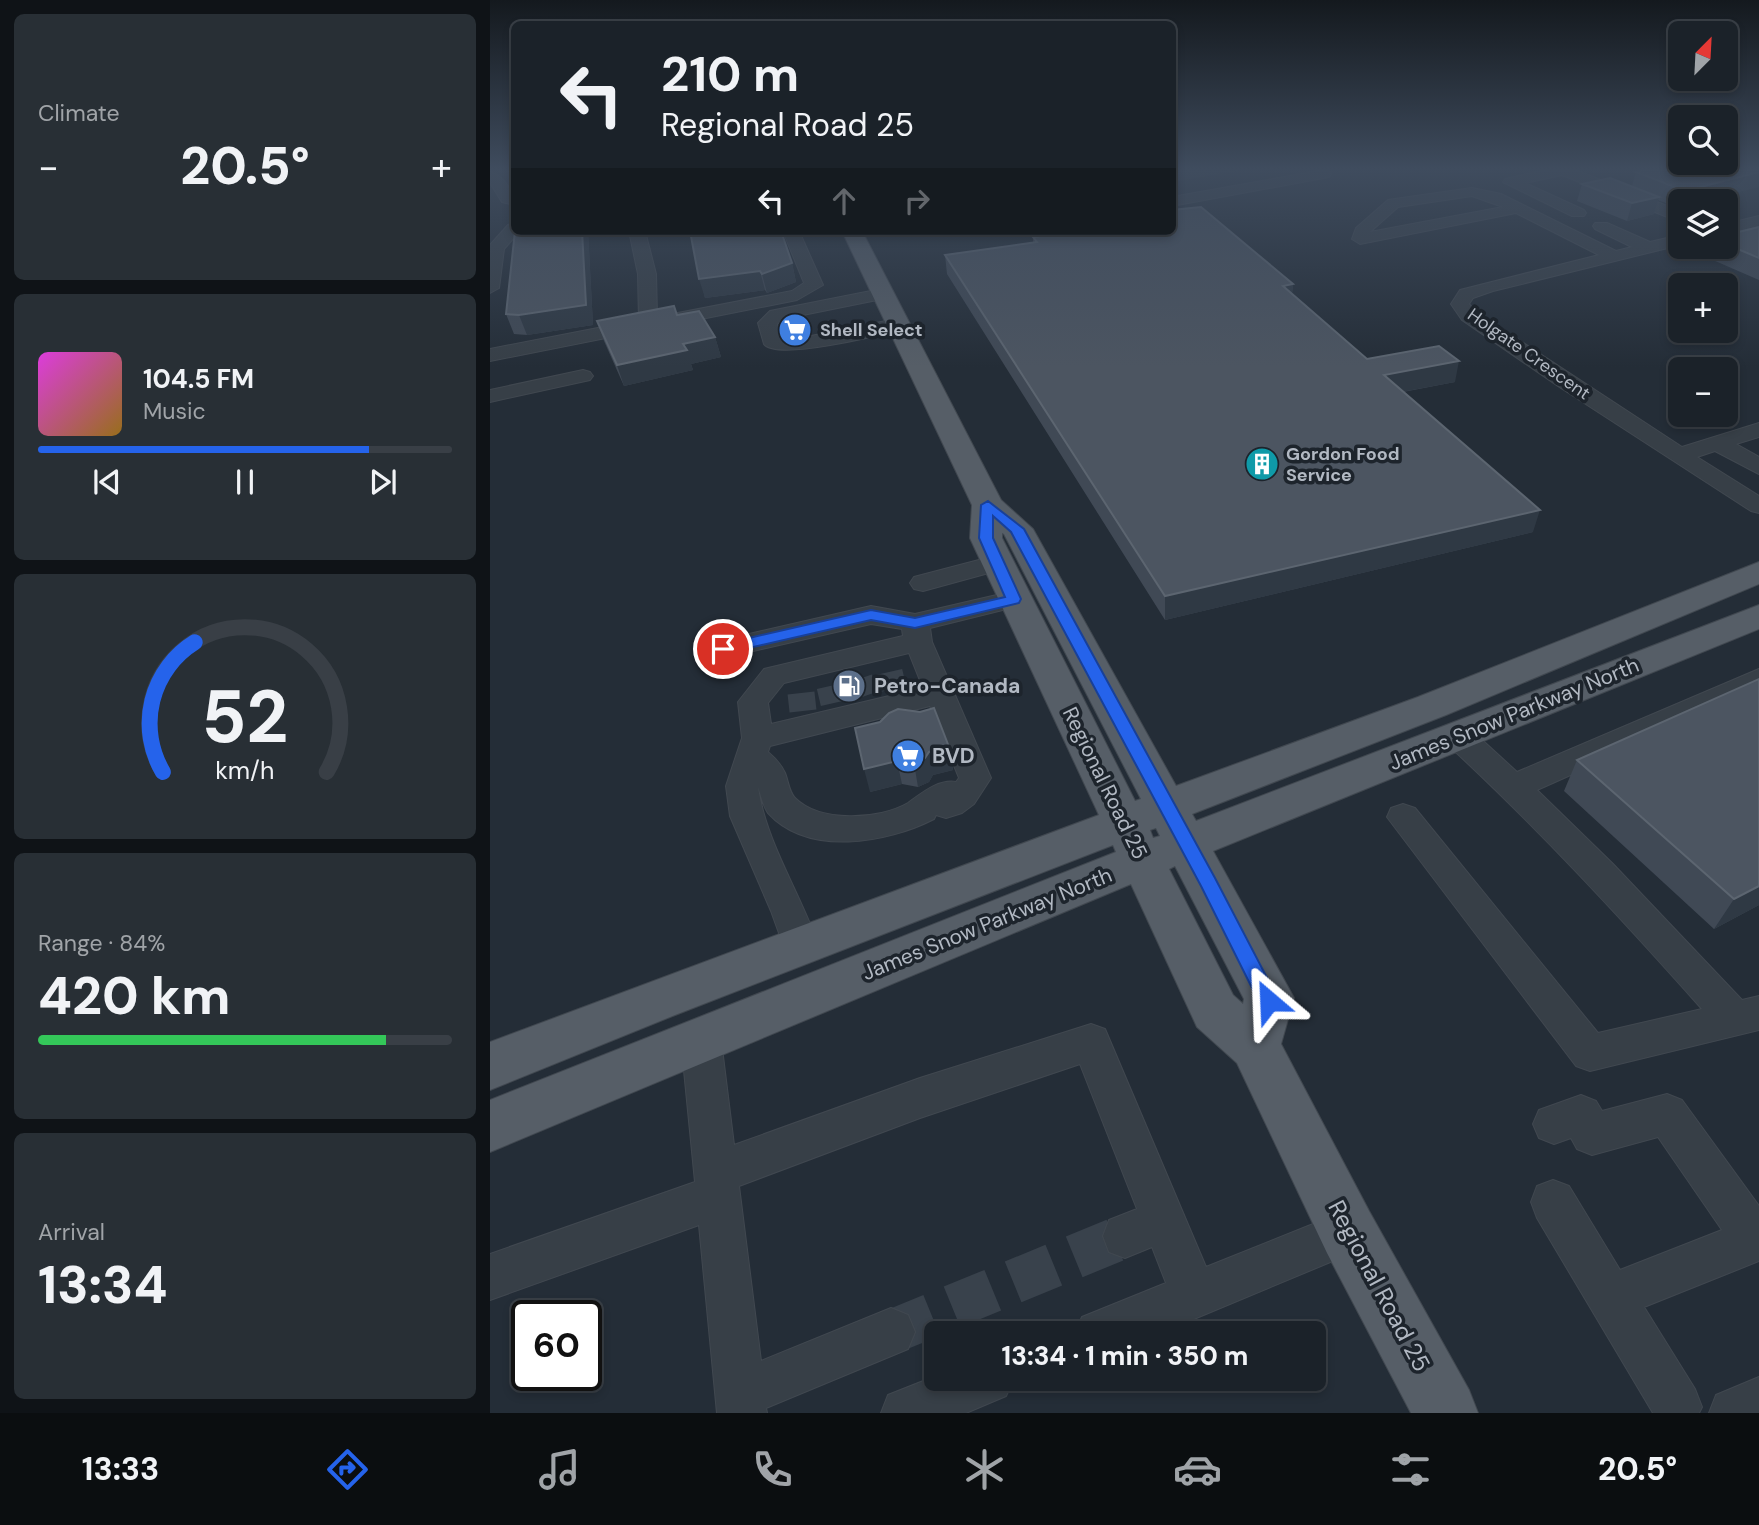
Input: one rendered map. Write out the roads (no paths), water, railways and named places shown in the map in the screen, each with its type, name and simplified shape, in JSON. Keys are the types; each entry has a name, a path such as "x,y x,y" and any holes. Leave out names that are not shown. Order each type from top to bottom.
{"main road":[{"name":"Regional Road 25","path":"854,236 896,325 988,505 1017,529 1269,998 1255,1046"},
{"name":"Regional Road 25","path":"988,505 986,538 1215,1011 1255,1046 1348,1233 1446,1413"},
{"name":"James Snow Parkway North","path":"1177,826 1432,706 1759,572"},
{"name":"James Snow Parkway North","path":"490,1066 659,999 801,947 1458,736 1759,616"},
{"name":"James Snow Parkway North","path":"490,1126 701,1040 1134,842"}],"street":[{"path":"490,288 496,248 502,236"},
{"path":"638,236 647,274 648,325"},
{"path":"490,355 797,295 814,285 793,236"},
{"path":"1361,236 1360,239 1376,236"},
{"path":"1572,236 1614,256"},
{"name":"Holgate Crescent","path":"1647,236 1614,256 1466,294 1460,304 1469,316 1565,382 1759,506"},
{"path":"881,294 777,315 767,323 774,344 806,343 896,325"},
{"path":"490,396 583,376"},
{"path":"1679,455 1759,430"},
{"path":"1718,443 1759,467"},
{"path":"923,583 998,563"},
{"path":"754,745 846,689 917,633 1014,599"},
{"path":"723,649 871,615 917,633 975,778 971,788 957,801 931,811 922,810 902,820 851,830 811,825 780,804 769,772 754,745"},
{"path":"801,947 789,911 746,816 742,786 754,745 753,702 774,676 846,689 940,694"},
{"path":"1513,787 1759,678"},
{"path":"1458,736 1513,787 1649,924 1747,1016"},
{"path":"1403,817 1590,1053 1747,1016"},
{"path":"701,1040 741,1403 891,1332"},
{"path":"490,1277 920,1098 1091,1042 1144,1228 1194,1294"},
{"path":"1554,1124 1581,1115 1592,1134 1668,1114 1756,1240 1610,1297"},
{"path":"1553,1202 1610,1297 1673,1411"},
{"path":"1130,1321 1348,1233"},
{"path":"906,1413 960,1391"},
{"path":"1734,1413 1759,1402"}],"tunnel":[{"path":"889,672 893,689"},
{"path":"859,679 865,696"},
{"path":"830,686 834,703"},
{"path":"801,693 803,711"},
{"path":"891,1332 1125,1236"}],"place":[{"name":"Shell Select","path":"795,330"},
{"name":"Gordon Food Service","path":"1262,464"},
{"name":"Petro-Canada","path":"849,686"},
{"name":"BVD","path":"908,756"}]}
